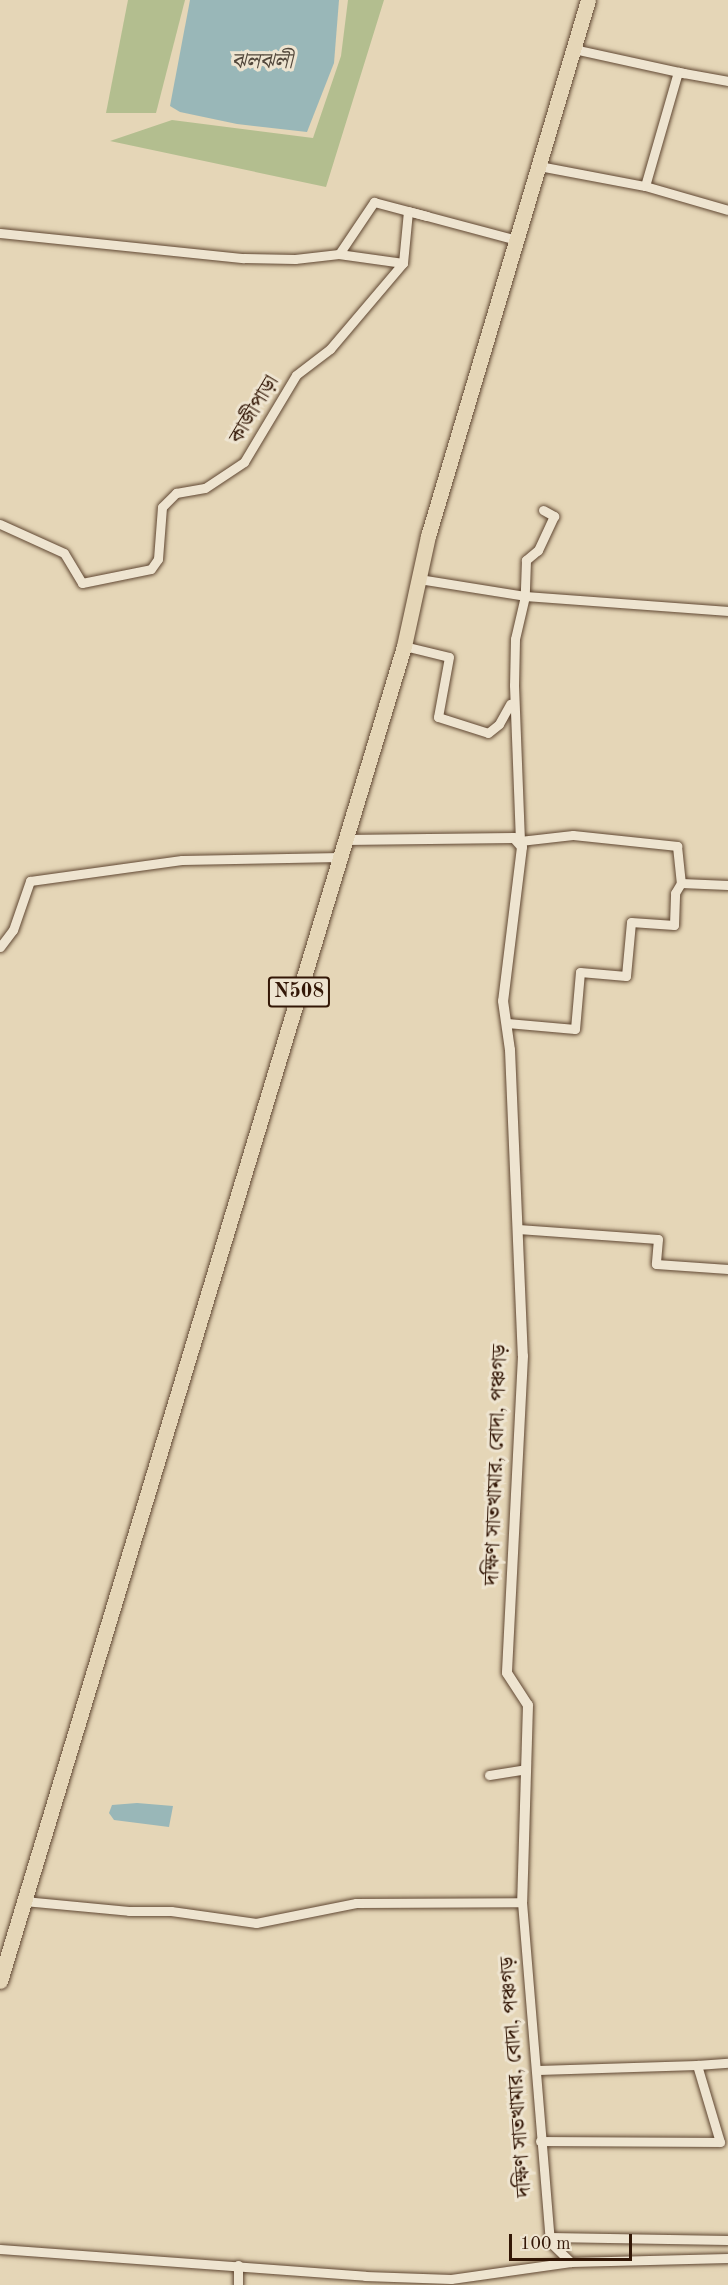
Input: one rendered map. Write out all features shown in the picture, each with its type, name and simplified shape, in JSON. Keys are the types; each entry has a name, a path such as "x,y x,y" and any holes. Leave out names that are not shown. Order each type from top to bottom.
{"highway":[{"name":"N508","path":"0,1981 404,646 419,579 588,0"}],"street":[{"path":"574,49 728,81"},
{"path":"645,186 678,72"},
{"path":"539,166 645,186 728,210"},
{"path":"339,254 374,202 517,240"},
{"path":"0,233 244,258 295,259 339,254 403,263 408,211 427,216"},
{"name":"কাজীপাড়া","path":"0,524 64,553 82,583 151,569 158,559 162,507 176,493 205,488 244,462 296,375 330,349 403,263"},
{"name":"দক্ষিণ সাতখামার, বোদা, পঞ্চগড়","path":"543,510 554,516 537,550 526,560 525,596 515,639 514,685 520,841 502,1001 507,1023 523,1356 507,1673 528,1706 522,1902 538,2070 540,2141 549,2237"},
{"path":"419,579 525,596 728,610"},
{"path":"404,646 449,657 438,717 488,733 499,724 510,704"},
{"path":"345,840 520,841 573,835 677,846 681,883 675,893 674,925 631,922 626,976 580,972 575,1029 507,1023"},
{"path":"0,947 13,930 30,881 182,860 340,857"},
{"path":"681,883 728,885"},
{"path":"518,1230 658,1239 656,1264 728,1269"},
{"path":"489,1775 526,1769"},
{"path":"24,1901 129,1911 171,1911 256,1923 357,1903 522,1902"},
{"path":"538,2070 728,2063"},
{"path":"540,2141 720,2142 697,2065"},
{"path":"549,2237 728,2240"},
{"path":"549,2237 571,2262"},
{"path":"0,2249 365,2276 451,2279 571,2262 728,2258 728,2250"},
{"path":"238,2265 238,2285"}],"green space":[{"path":"128,0 185,0 156,113 106,113"},
{"path":"348,0 384,0 326,187 110,141 172,120 313,138 341,56"}],"water":[{"name":"ঝলঝলী","path":"190,0 339,0 334,63 307,132 237,124 180,112 170,106"},
{"path":"137,1803 173,1806 169,1827 114,1820 109,1813 112,1805"}]}
